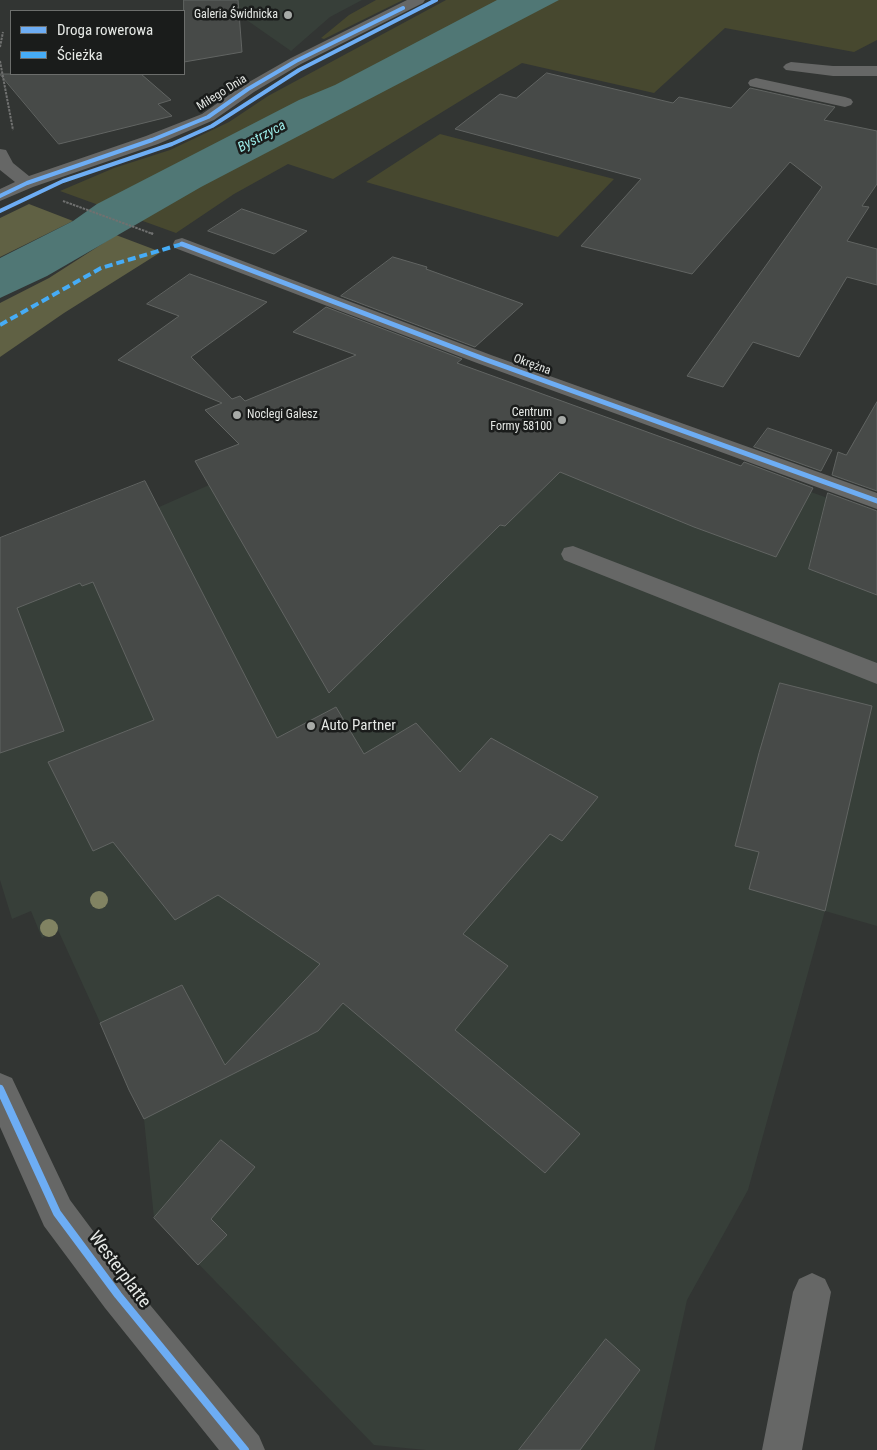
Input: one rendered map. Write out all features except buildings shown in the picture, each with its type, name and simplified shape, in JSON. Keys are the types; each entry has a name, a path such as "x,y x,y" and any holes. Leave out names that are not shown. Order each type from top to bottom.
{"street":[{"name":"Miłego Dnia","path":"0,196 27,183 152,140 208,117 248,89 296,61 418,0"},
{"path":"791,67 833,71 877,72"},
{"path":"756,83 842,107 877,72"},
{"path":"0,154 2,162 7,168 27,183"},
{"name":"Okrężna","path":"182,244 484,360 877,502"},
{"path":"573,554 877,674"},
{"name":"Westerplatte","path":"1,1093 57,1212 118,1295 245,1450"},
{"path":"782,1450 812,1292"}],"path":[{"path":"0,46 2,32"},
{"path":"0,61 14,136"},
{"path":"61,201 141,230"}],"shaded area":[{"path":"215,0 362,0 330,17 291,51"},
{"path":"473,369 877,516 877,926 825,911 748,1190 687,1300 654,1450 426,1450 374,1445 154,1218 144,1119 58,930 42,938 31,911 12,919 0,880 0,574 150,511"}],"green space":[{"path":"376,0 403,0 324,39 321,38 349,15"},
{"path":"446,0 877,0 877,40 854,52 725,28 654,93 522,63 333,179 288,164 234,194 176,233 60,191 114,168 170,150 229,122 268,96"},
{"path":"440,134 614,179 558,237 366,182"},
{"path":"29,204 73,221 0,257 0,218"},
{"path":"116,235 161,252 64,313 0,357 0,303 49,278"}],"water":[{"name":"Bystrzyca","path":"497,0 559,0 201,187 47,276 0,298 0,258 73,221 97,204 299,100 335,85"}],"marked path":[{"path":"0,325 101,268 182,244"}],"cycle path":[{"path":"0,211 63,181 172,144 212,126 299,70 436,0"},
{"path":"0,196 27,183 152,140 208,117 248,89 296,61 403,8"},
{"path":"182,244 484,359 877,501"},
{"path":"0,1089 57,1213 118,1295 245,1450"}],"place":[{"name":"Galeria Świdnicka","path":"288,15"},
{"name":"Noclegi Galesz","path":"237,415"},
{"name":"Centrum Formy 58100","path":"562,420"},
{"name":"Auto Partner","path":"311,726"}]}
